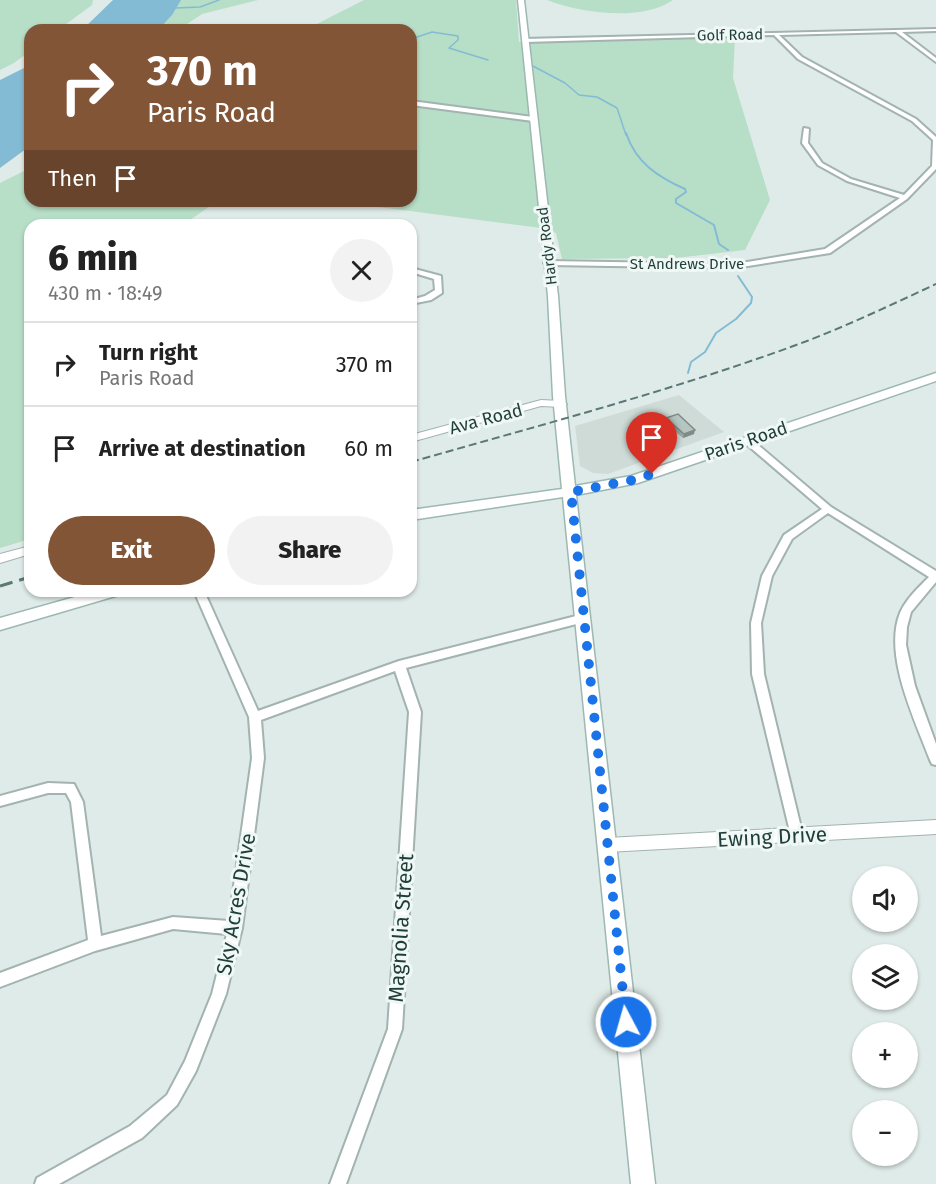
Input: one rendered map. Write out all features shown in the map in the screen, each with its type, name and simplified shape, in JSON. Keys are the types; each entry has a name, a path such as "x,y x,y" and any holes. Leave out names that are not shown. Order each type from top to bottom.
{"main road":[{"name":"Hardy Road","path":"521,0 643,1184"},
{"name":"Paris Road","path":"417,514 571,492 633,480 936,377"},
{"path":"0,624 93,597"}],"street":[{"name":"Golf Road","path":"525,40 936,30"},
{"path":"897,31 936,60"},
{"name":"St Andrews Drive","path":"548,263 735,266 777,261 827,250 905,198 935,166 936,140 914,120 800,58 775,34"},
{"path":"417,104 533,118"},
{"path":"806,129 805,143 820,164 849,180 905,198"},
{"path":"417,272 438,278 439,291 428,298 417,301"},
{"name":"Ava Road","path":"417,437 541,403 561,404"},
{"path":"748,441 828,509 936,576 905,613 900,649 908,684 936,760"},
{"path":"797,836 758,674 756,623 767,576 788,537 828,509"},
{"path":"0,559 24,552"},
{"name":"Sky Acres Drive","path":"44,1184 136,1132 172,1100 191,1066 219,994 235,928 258,758 255,717 202,597"},
{"path":"255,717 399,665 584,618"},
{"name":"Magnolia Street","path":"338,1184 395,1029 415,712 399,665"},
{"path":"0,801 48,788 70,788 77,802 95,944"},
{"name":"Ewing Drive","path":"607,845 936,827"},
{"path":"0,980 95,944 173,924 235,928"}],"shaded area":[{"path":"679,395 724,432 608,474 593,473 580,466 575,426"}],"green space":[{"path":"0,0 93,0 92,5 66,24 24,24 24,56 0,70"},
{"path":"179,0 258,0 202,14 187,24 161,24"},
{"path":"364,0 516,0 519,42 735,38 733,78 770,200 745,250 676,258 562,259 556,233 541,228 379,207 417,207 417,24 317,24"},
{"path":"547,0 673,0 645,11 611,13 577,9"},
{"path":"24,171 24,207 208,207 192,219 24,219 24,541 0,548 0,183"}],"water":[{"path":"113,0 181,0 164,24 88,24"},
{"path":"24,68 24,150 0,168 0,80"}],"building":[{"path":"678,414 695,430 684,434 666,418"}],"waterway":[{"path":"176,8 200,7 219,0"},
{"path":"417,37 432,32 458,36 458,40 449,48 488,60"},
{"path":"531,65 565,83 579,95 597,97 617,108 626,135"},
{"path":"626,133 630,144 649,168 685,189 686,192 676,199 676,203 714,225 719,244 728,250"},
{"path":"688,373 691,362 705,352 716,333 736,319 751,303 752,297 738,276"}],"railway":[{"path":"417,460 709,375 840,328 936,284"},
{"path":"0,586 24,579"}],"route":[{"path":"626,1022 571,492 652,474"}]}
